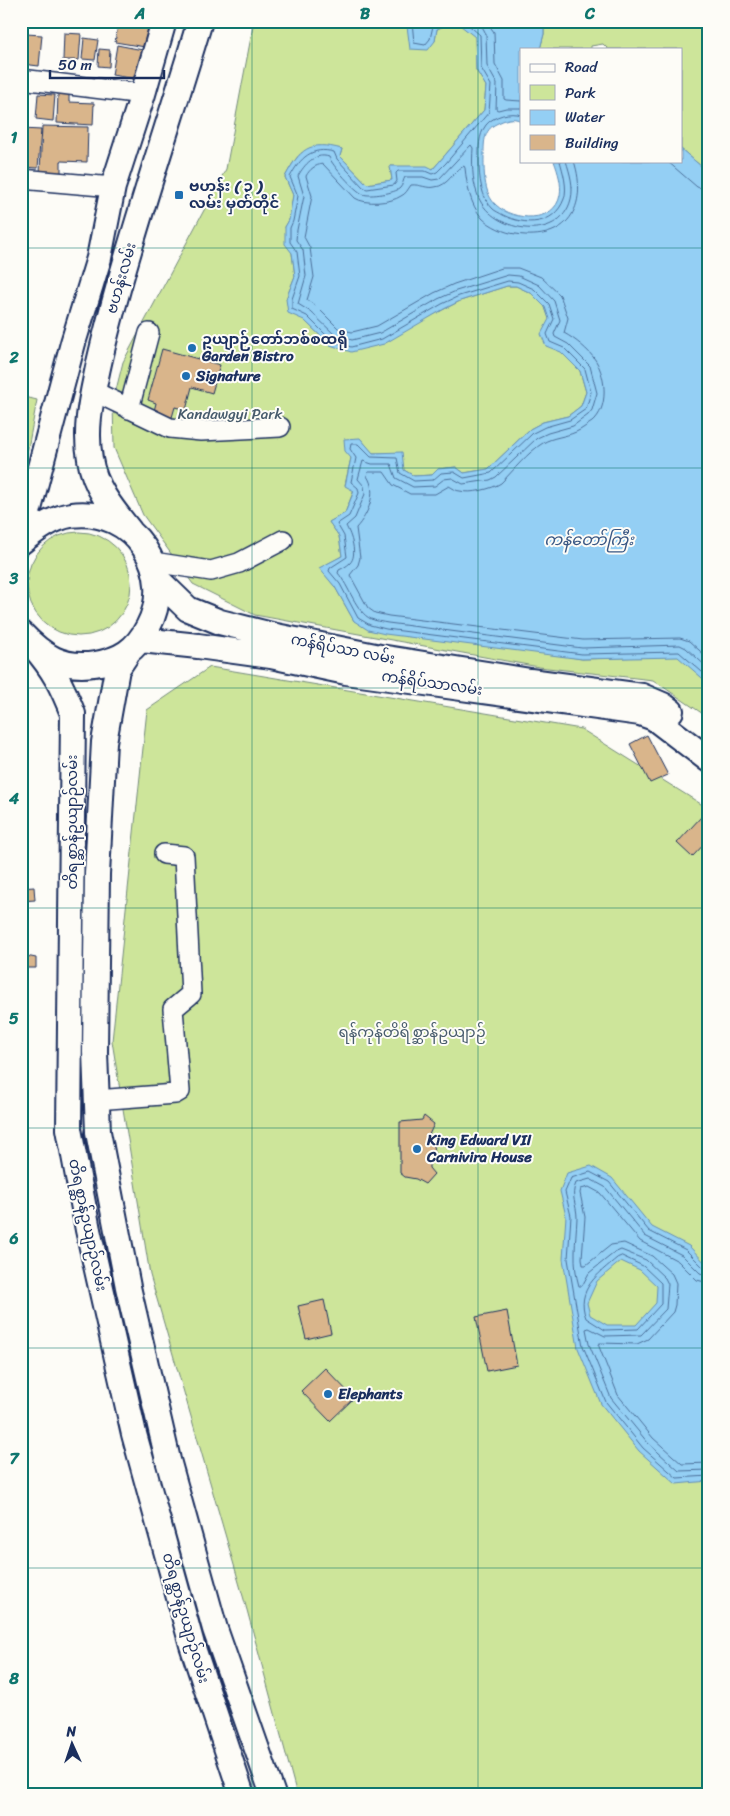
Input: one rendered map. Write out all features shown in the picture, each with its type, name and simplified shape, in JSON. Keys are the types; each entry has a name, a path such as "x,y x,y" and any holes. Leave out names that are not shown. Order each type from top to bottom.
{"main road":[{"name":"ဗဟန်းလမ်း","path":"21,529 29,509 98,258 113,187 144,94 164,21"},
{"name":"ဗဟန်းလမ်း","path":"130,531 114,512 100,489 90,461 87,432 89,409 103,341 145,193 200,21"},
{"path":"21,542 52,521 72,515 93,515 114,521 130,531"},
{"name":"ကန်ရိပ်သာ လမ်း","path":"130,531 144,545 155,571 188,609 220,622 276,636 380,657 530,682 642,696 663,705 709,739"},
{"name":"တိရစ္ဆာန်ဥယျာဉ်လမ်း","path":"155,571 158,596 153,617 117,669 104,742 97,874 95,1052 98,1132 128,1287 168,1460 215,1629 273,1795"},
{"path":"28,640 56,661 81,666 105,662 134,647"},
{"name":"တိရစ္ဆာန်ဥယျာဉ်လမ်း","path":"28,640 51,667 62,686 73,714 69,1129 88,1230 134,1434 192,1645 242,1795"},
{"name":"ကန်ရိပ်သာလမ်း","path":"134,647 207,647 272,656 346,672 640,713 654,718 709,760"}],"street":[{"path":"21,79 144,94"},
{"path":"21,178 113,187"},
{"path":"129,409 149,333"},
{"path":"93,391 170,428 201,431 280,427"},
{"path":"155,571 210,571 239,563 283,540"},
{"path":"96,1100 175,1094 180,1091 173,1009 191,994 184,856 164,854"}],"green space":[{"name":"Kandawgyi Park","path":"254,21 408,21 407,26 435,41 437,29 455,21 475,36 476,70 486,86 484,110 433,169 390,166 392,180 367,184 340,156 342,149 307,150 296,158 285,177 293,195 289,220 285,227 292,253 295,276 286,299 304,320 330,345 429,317 460,301 507,286 516,286 531,293 545,307 561,352 580,371 586,392 581,406 568,416 543,422 530,429 488,469 464,473 456,467 438,469 432,475 414,476 404,470 386,453 372,453 360,438 351,458 345,485 354,490 345,513 329,522 339,536 342,556 320,568 335,587 354,621 582,659 679,656 709,684 709,718 653,680 539,667 255,615 193,584 143,515 114,448 113,402 123,362 226,169"},
{"path":"544,21 709,21 709,173 682,150 682,48 607,48 603,44 591,46 591,48 540,48 544,34"},
{"path":"21,396 37,400 27,454 21,471"},
{"path":"79,532 99,536 108,540 116,547 123,555 127,564 131,584 127,604 123,613 116,621 108,628 99,632 79,636 59,632 50,628 42,621 35,613 31,604 27,584 31,564 35,555 42,547 50,540 59,536"},
{"name":"ရန်ကုန်တိရိစ္ဆာန်ဥယျာဉ်","path":"210,667 581,729 709,809 709,1795 297,1795 247,1610 150,1275 112,1041 147,710"}],"water":[{"path":"408,21 454,21 437,29 435,41 428,50 410,49"},
{"name":"ကန်တော်ကြီး","path":"455,21 544,21 544,34 540,48 520,48 520,121 505,120 492,127 487,133 484,145 486,188 492,200 503,210 522,217 542,215 550,211 557,204 560,195 559,178 554,162 682,162 682,150 709,173 709,684 678,657 582,659 385,634 368,630 354,621 335,587 319,568 342,556 339,536 329,522 345,513 354,491 345,486 351,458 345,451 344,439 360,438 373,453 402,452 404,470 414,476 432,475 438,469 456,467 464,473 488,469 530,429 543,422 568,416 581,406 586,392 580,371 561,352 546,346 541,334 549,319 545,307 531,293 516,286 507,286 460,301 384,344 351,352 330,345 304,320 288,313 286,299 295,276 292,253 285,244 285,227 289,220 293,195 285,177 290,167 301,153 307,149 331,146 342,149 340,156 367,184 392,180 390,166 427,166 433,169 484,110 486,86 476,70 475,37"},
{"path":"591,1166 612,1178 652,1227 689,1246 709,1267 709,1481 676,1484 639,1451 601,1404 578,1348 563,1259 566,1216 560,1191 567,1173","holes":["621,1261 640,1270 657,1286 656,1303 636,1325 607,1325 590,1315 587,1303 597,1281"]}],"building":[{"path":"31,21 49,21 49,23"},
{"path":"49,21 67,21 66,26 49,23"},
{"path":"119,21 150,21 145,47 115,42"},
{"path":"21,33 26,34 22,64 21,64"},
{"path":"64,33 81,34 79,60 63,60"},
{"path":"26,34 42,35 39,66 22,64"},
{"path":"84,38 98,40 95,60 82,59"},
{"path":"117,45 148,51 142,80 112,75"},
{"path":"99,49 110,50 109,67 98,66"},
{"path":"21,85 24,85 22,118 21,118"},
{"path":"58,93 69,93 69,102 94,103 93,125 57,123"},
{"path":"38,94 55,95 53,121 36,119"},
{"path":"42,126 88,127 87,162 61,161 61,174 40,173"},
{"path":"22,129 41,130 38,168 21,167"},
{"name":"Signature","path":"162,349 220,365 212,393 192,387 186,410 175,407 170,424 152,419 156,403 148,400"},
{"path":"647,735 668,775 650,783 630,744"},
{"path":"702,816 709,823 709,839 692,857 677,843"},
{"path":"34,887 35,900 21,901 21,888"},
{"path":"21,955 36,958 36,968 21,968"},
{"name":"King Edward VII Carnivira House","path":"424,1116 434,1124 428,1137 434,1144 435,1154 429,1155 429,1168 434,1174 425,1184 416,1179 405,1177 400,1173 400,1122 422,1120"},
{"path":"324,1300 331,1333 306,1339 298,1306"},
{"path":"507,1311 517,1365 487,1371 476,1317"},
{"name":"Elephants","path":"325,1368 354,1398 330,1421 301,1391"}],"place":[{"name":"ဗဟန်း ( ၃ ) လမ်း မှတ်တိုင်","path":"179,195"},
{"name":"ဥယျာဉ်တော်ဘစ်စထရို Garden Bistro","path":"192,348"},
{"name":"Signature","path":"186,376"},
{"name":"King Edward VII Carnivira House","path":"417,1149"},
{"name":"Elephants","path":"328,1394"}]}
